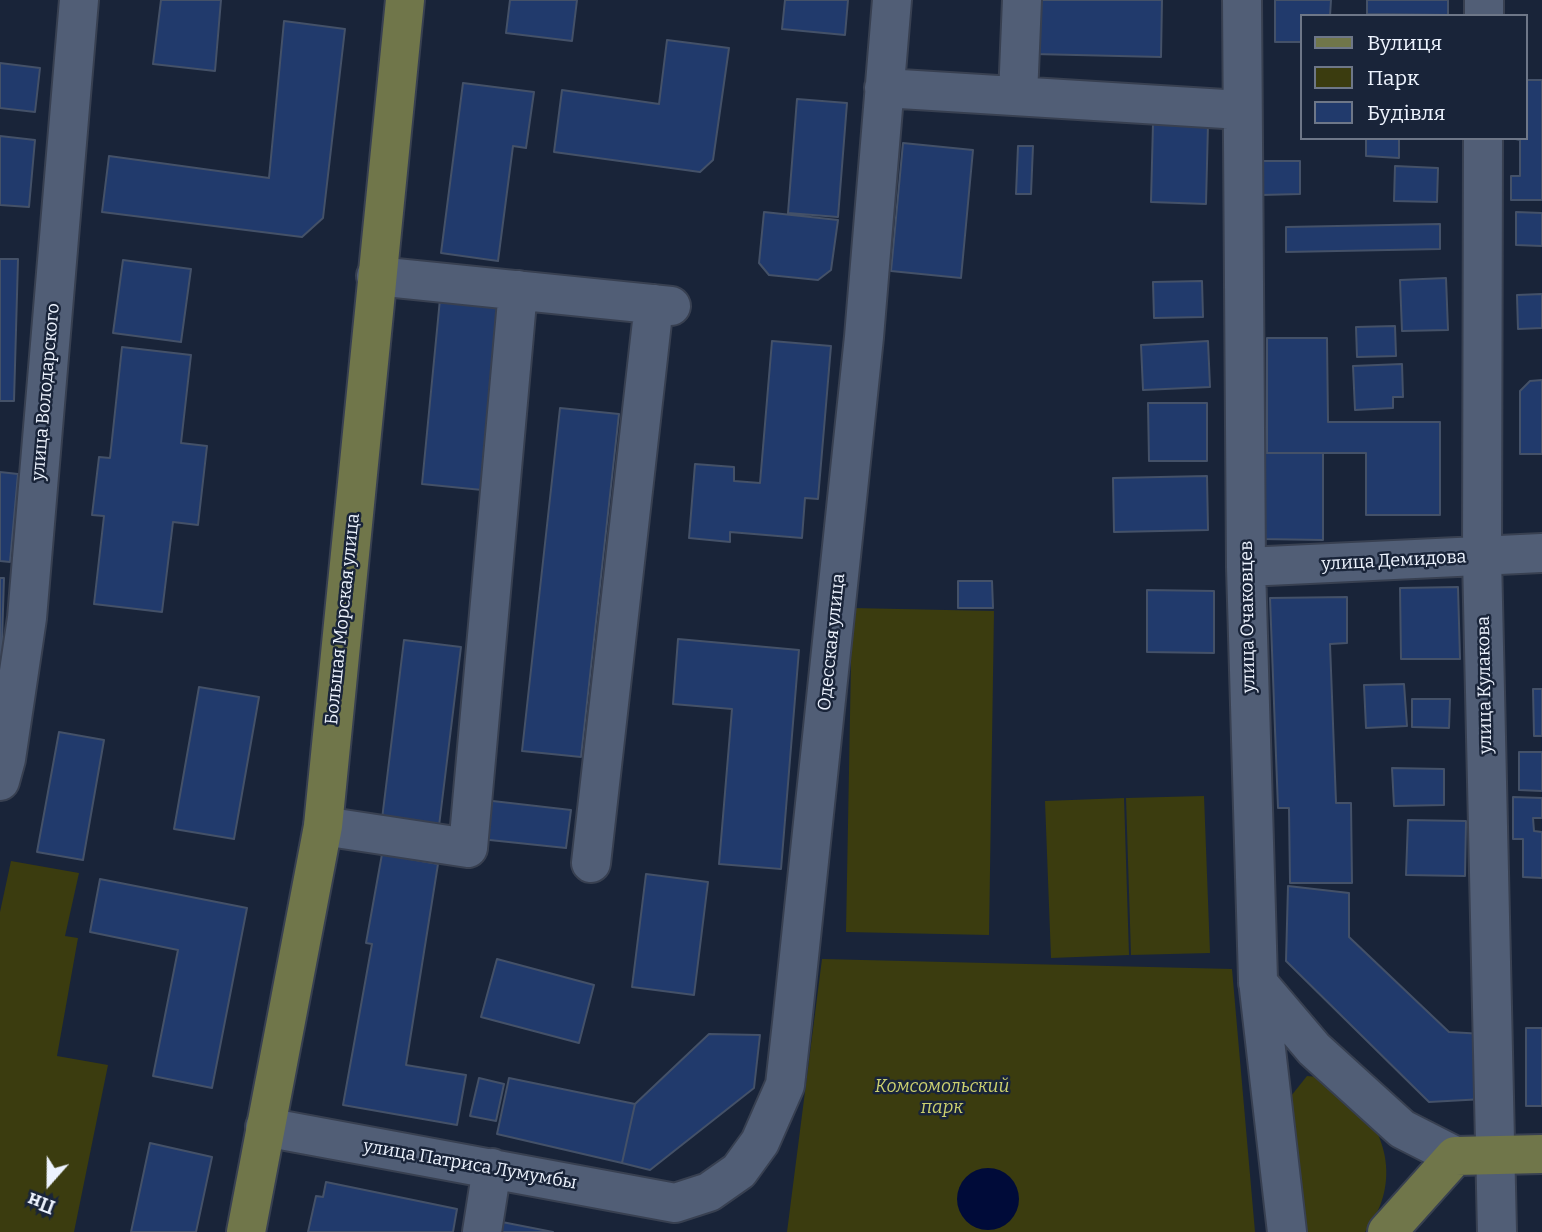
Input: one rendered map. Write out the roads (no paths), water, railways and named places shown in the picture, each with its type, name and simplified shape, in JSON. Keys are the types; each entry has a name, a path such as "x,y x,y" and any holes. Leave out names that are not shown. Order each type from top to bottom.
{"main road":[{"name":"Большая Морская улица","path":"246,1232 323,826 405,0"},
{"path":"1387,1232 1455,1156 1542,1154"}],"street":[{"name":"улица Володарского","path":"0,781 6,759 27,618 79,0"},
{"name":"Одесская улица","path":"672,1218 739,1171 760,1142 785,1085 864,337 892,0"},
{"path":"1018,96 1022,0"},
{"name":"улица Очаковцев","path":"1242,0 1246,567 1258,983 1287,1232"},
{"path":"884,88 1241,110"},
{"name":"улица Кулакова","path":"1483,140 1482,557 1497,1232"},
{"path":"376,276 663,305 591,863"},
{"path":"323,826 468,848 518,290"},
{"name":"улица Демидова","path":"1246,567 1542,553"},
{"path":"1258,983 1314,1049 1402,1129 1455,1156"},
{"name":"улица Патриса Лумумбы","path":"265,1127 492,1168 672,1218"},
{"path":"482,1232 492,1168"}],"park label":[{"name":"Комсомольский парк","path":"942,1097"}]}
